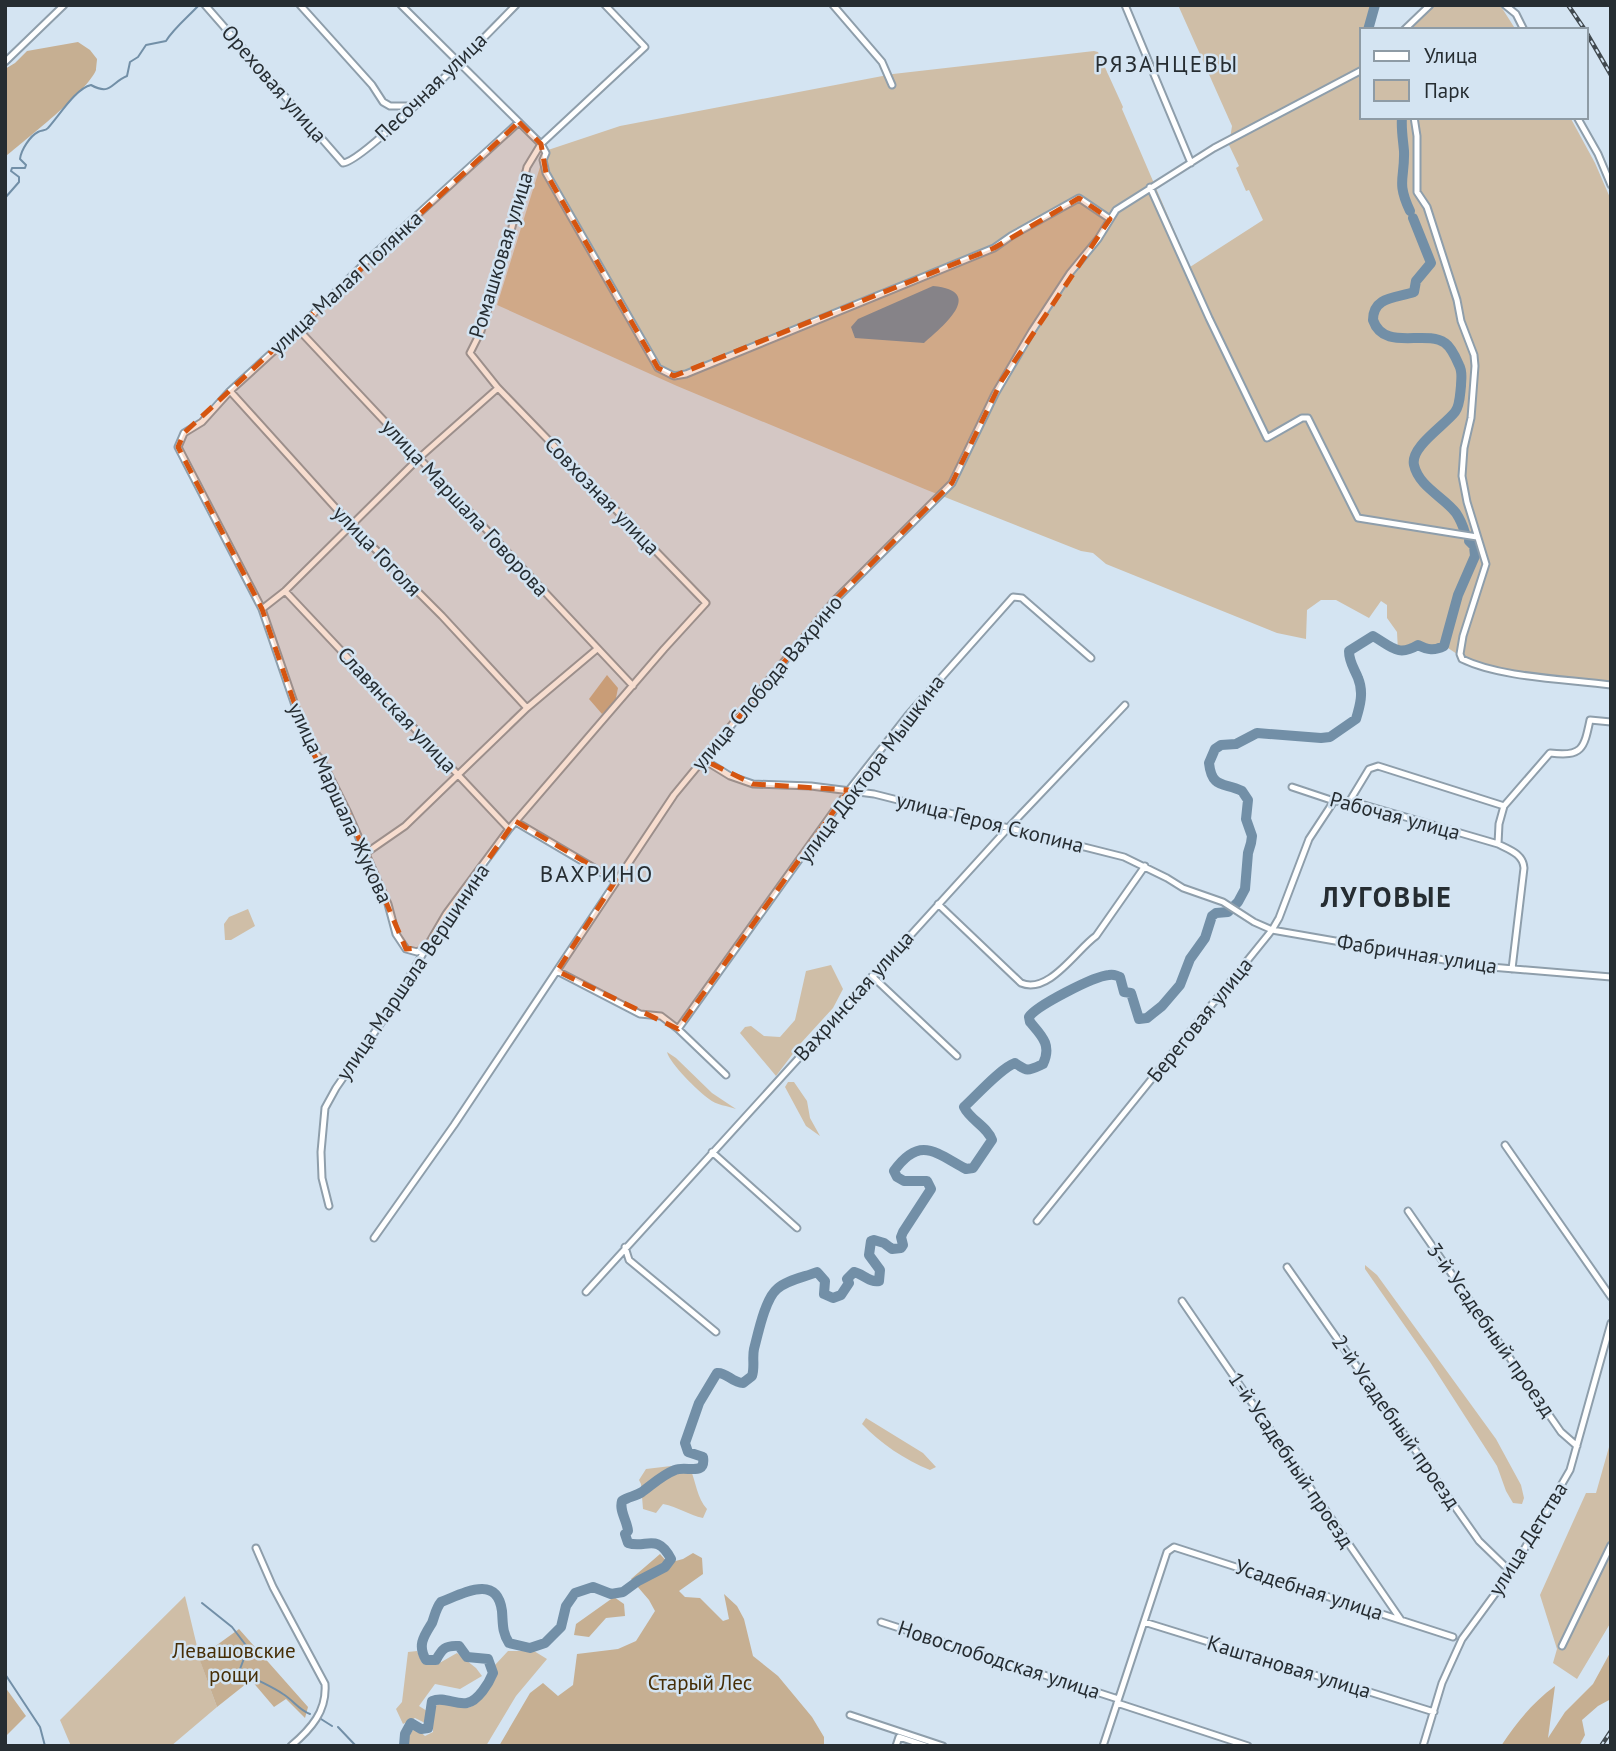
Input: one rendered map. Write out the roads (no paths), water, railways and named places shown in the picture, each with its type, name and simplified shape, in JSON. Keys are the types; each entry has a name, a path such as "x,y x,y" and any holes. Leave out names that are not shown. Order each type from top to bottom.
{"street":[{"path":"5,62 64,5"},
{"name":"Ореховая улица","path":"205,5 343,163"},
{"path":"300,5 372,85 383,102 390,106 414,105"},
{"path":"401,5 541,144 546,153 543,160 545,173 658,368 674,376 686,374 994,248 1079,198 1110,219"},
{"name":"Песочная улица","path":"343,163 350,163 358,157 516,5"},
{"name":"Ромашковая улица","path":"498,388 470,353 481,331 527,167 541,144 645,47 605,5"},
{"path":"833,5 882,62 892,85"},
{"path":"1125,5 1191,163"},
{"path":"1406,28 1430,5"},
{"path":"1505,5 1516,13 1523,28"},
{"name":"улица Слобода Вахрино","path":"374,1238 454,1125 674,795 833,602 952,483 1002,380 1070,272 1098,239 1116,210 1225,141 1360,71"},
{"path":"1414,119 1417,192 1427,206 1457,300 1461,321 1474,355 1475,366 1471,418 1464,448 1462,476 1476,537 1486,564 1463,636 1460,654 1462,659 1472,664 1508,672 1611,685"},
{"path":"1578,119 1598,154 1611,185"},
{"name":"улица Малая Полянка","path":"177,447 184,433 202,422 230,391 298,330 369,259 519,121"},
{"path":"1150,187 1267,438 1302,418 1308,418 1359,518 1476,537"},
{"name":"улица Маршала Говорова","path":"298,330 633,686"},
{"path":"262,609 285,591 419,458 498,388"},
{"name":"Совхозная улица","path":"498,388 706,603"},
{"name":"улица Гоголя","path":"230,391 352,526 527,708"},
{"name":"улица Маршала Жукова","path":"177,447 203,492 262,609 309,746 322,761 366,853 388,904 396,934 406,949 417,952 427,947"},
{"name":"Славянская улица","path":"285,591 509,829"},
{"name":"улица Доктора Мышкина","path":"678,1029 849,790 908,715 1013,597 1022,598 1091,658"},
{"name":"улица Маршала Вершинина","path":"329,1206 322,1178 321,1152 325,1108 336,1088 390,1010 446,914 509,829 706,603"},
{"path":"366,853 405,826 527,708 597,649"},
{"name":"Вахринская улица","path":"586,1292 938,904 1125,705"},
{"path":"1512,969 1524,860 1498,844 1499,824 1504,806 1550,754 1567,755 1581,750 1590,720 1611,722"},
{"name":"улица Героя Скопина","path":"704,760 730,776 753,784 849,790 1009,827 1125,858 1183,888 1232,907"},
{"path":"1349,802 1368,769 1378,765 1504,806"},
{"name":"Рабочая улица","path":"1292,787 1334,801 1349,802 1498,844"},
{"name":"Береговая улица","path":"1037,1221 1272,930 1309,839 1334,801"},
{"path":"516,822 616,880"},
{"path":"938,904 1021,983 1037,984 1073,959 1096,936 1145,866"},
{"name":"Фабричная улица","path":"1232,907 1272,930 1479,966 1611,977"},
{"path":"557,971 640,1014 661,1016 726,1074"},
{"path":"872,976 957,1056"},
{"path":"1505,1145 1611,1297"},
{"path":"712,1152 797,1228"},
{"name":"3-й Усадебный проезд","path":"1408,1211 1561,1432 1577,1446"},
{"path":"625,1247 629,1260 716,1332"},
{"name":"2-й Усадебный проезд","path":"1287,1267 1479,1541 1511,1572"},
{"name":"1-й Усадебный проезд","path":"1182,1301 1401,1620"},
{"name":"улица Детства","path":"1423,1746 1442,1683 1462,1639 1511,1572 1570,1470 1611,1323"},
{"path":"1562,1646 1611,1545"},
{"name":"Усадебная улица","path":"1144,1622 1167,1552 1174,1547 1452,1637"},
{"path":"256,1548 325,1684 325,1701 316,1721 291,1746"},
{"name":"Новослободская улица","path":"881,1622 1248,1746"},
{"path":"1103,1746 1144,1622"},
{"name":"Каштановая улица","path":"1144,1622 1434,1712"},
{"path":"850,1715 943,1746"},
{"path":"896,1746 899,1737 926,1746"}],"water":[{"path":"933,286 949,289 957,295 959,302 949,319 924,343 855,338 851,327 858,319"}],"waterway":[{"path":"5,198 19,182 19,177 11,171 12,168 25,168 26,165 20,159 32,137 47,129 85,87 91,85 107,89 127,76 130,62 138,57 146,45 166,41 199,5"},
{"path":"1369,28 1375,5"},
{"path":"1402,119 1402,186 1410,211"},
{"path":"1413,218 1431,263 1416,281 1414,292 1381,302 1374,312 1373,320 1378,330 1395,338 1427,338 1445,343 1460,368 1460,400 1457,409 1422,444 1414,458 1414,465 1426,486 1456,513 1465,533"},
{"path":"404,1746 405,1734 411,1723 421,1729 428,1728 432,1701 441,1699 471,1702 483,1691 493,1673 488,1659 467,1657 459,1646 444,1648 436,1660 426,1660 422,1650 423,1641 441,1602 478,1589 494,1593 499,1600 504,1631 509,1643 530,1648 545,1643 561,1627 566,1606 575,1593 593,1587 611,1594 623,1592 665,1567 671,1559 661,1546 628,1543 622,1501 640,1493 675,1470 701,1467 703,1457 688,1452 685,1443 699,1403 717,1373 743,1383 752,1376 753,1352 760,1326 769,1300 777,1289 790,1281 817,1272 825,1281 824,1294 833,1298 841,1295 849,1283 847,1279 854,1272 879,1281 880,1270 869,1255 871,1241 884,1243 892,1249 901,1248 903,1232 931,1189 927,1181 904,1181 897,1177 894,1171 903,1160 920,1150 937,1153 966,1169 973,1168 992,1140 964,1107 1009,1066 1015,1063 1028,1070 1043,1064 1046,1046 1042,1036 1030,1022 1029,1017 1034,1012 1079,986 1112,975 1120,977 1124,992 1131,993 1139,1019 1147,1018 1162,1006 1180,985 1190,959 1205,938 1212,916 1228,912 1245,889 1252,836 1246,819 1248,800 1242,791 1220,784 1213,778 1209,763 1215,749 1221,745 1236,744 1257,733 1330,737 1356,719 1361,688 1349,651 1373,636 1400,650 1418,645 1431,649 1444,646 1458,595 1475,556 1474,546 1469,541"},
{"path":"202,1603 232,1627 248,1648 240,1669 283,1694 310,1714"},
{"path":"5,1674 40,1727 45,1746"},
{"path":"321,1719 332,1726"},
{"path":"338,1727 356,1746"}],"railway":[{"path":"1568,5 1584,28"},
{"path":"1588,35 1611,75"},
{"path":"1601,1746 1611,1731"}],"district":[{"name":"РЯЗАНЦЕВЫ","path":"1167,64"},
{"name":"ВАХРИНО","path":"597,874"},
{"name":"ЛУГОВЫЕ","path":"1387,897"}],"park label":[{"name":"Левашовские рощи","path":"234,1663"},
{"name":"Старый Лес","path":"700,1683"}]}
